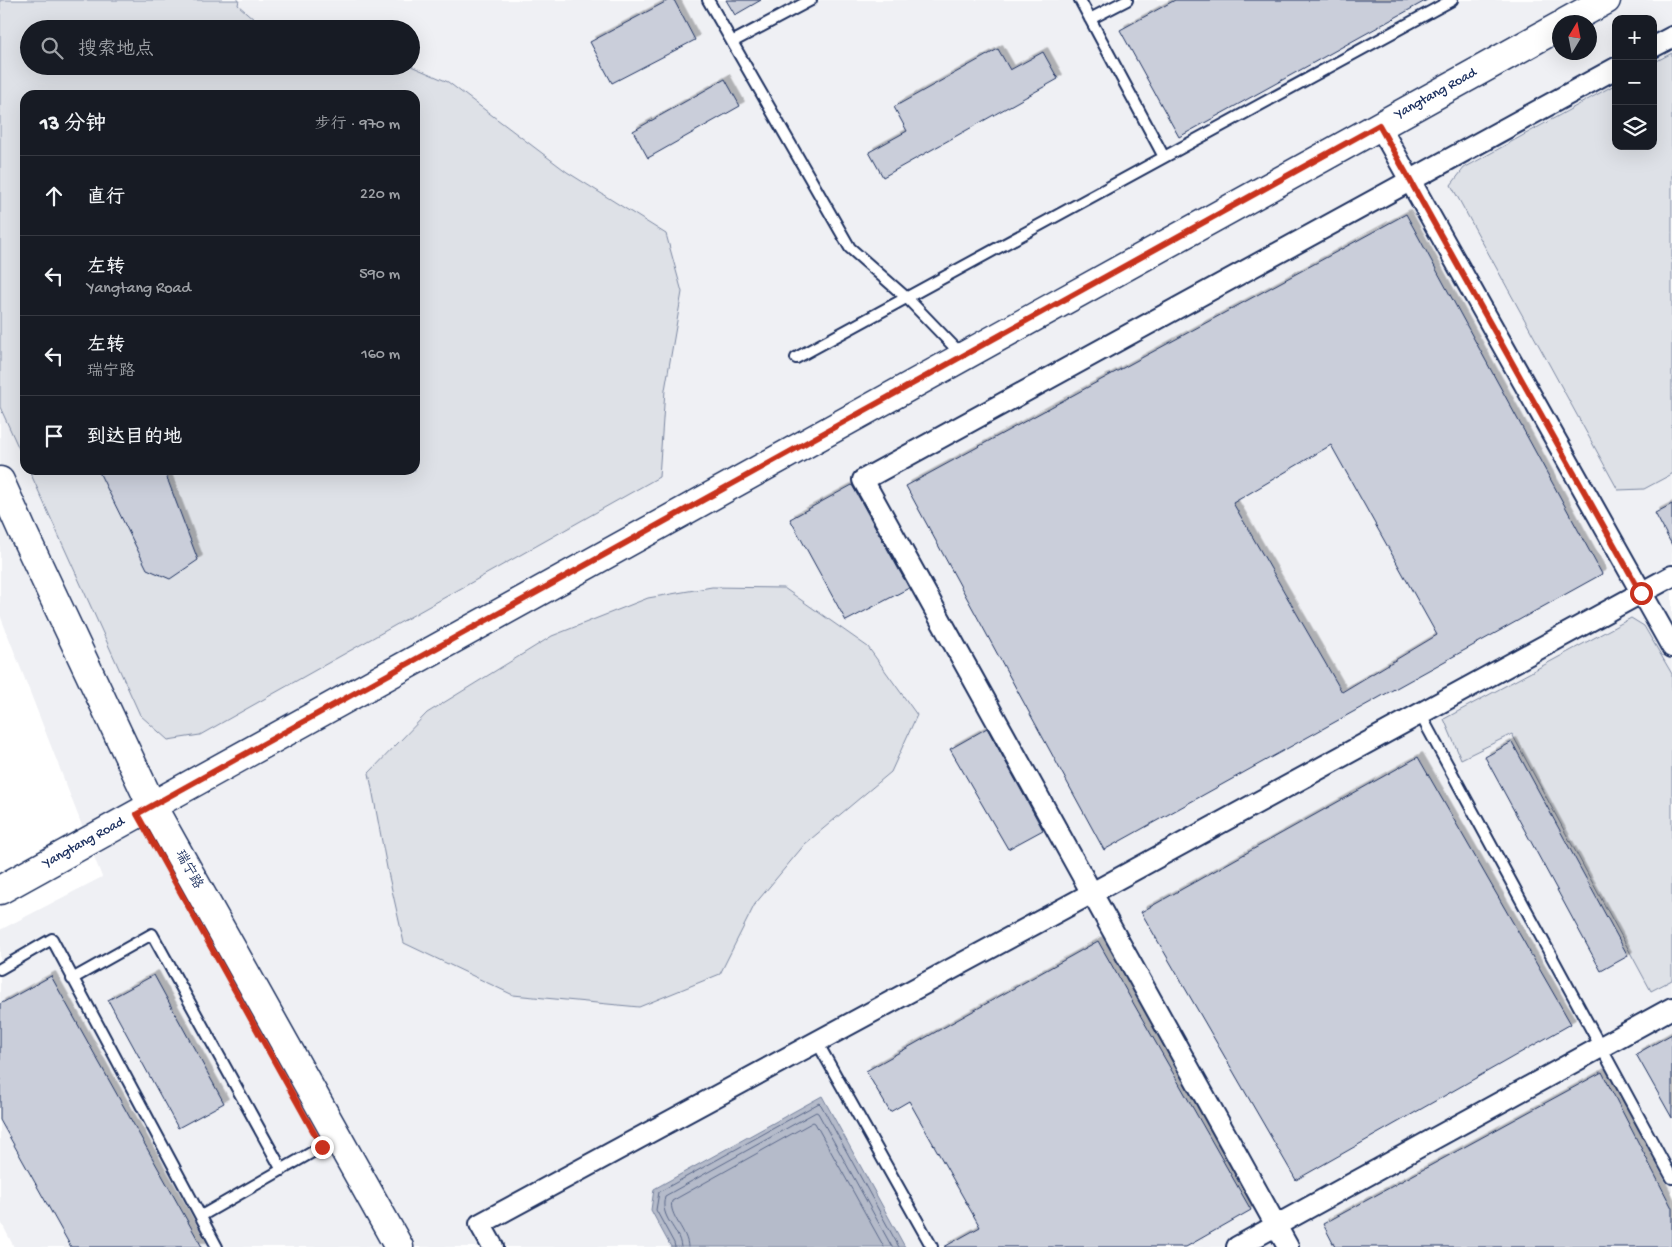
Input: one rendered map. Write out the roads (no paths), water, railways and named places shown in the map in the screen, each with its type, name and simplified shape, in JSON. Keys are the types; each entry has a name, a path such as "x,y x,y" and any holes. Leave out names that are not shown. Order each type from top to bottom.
{"main road":[{"path":"1579,15 1606,0"},
{"name":"Yangtang Road","path":"0,890 1552,30"},
{"name":"瑞宁路","path":"0,481 145,810"},
{"name":"瑞宁路","path":"0,515 145,810 330,1142 399,1247"},
{"name":"瑞宁路","path":"330,1142 378,1247"}],"street":[{"path":"1657,45 1672,37"},
{"path":"1288,1247 864,480 1612,70"},
{"path":"1379,125 1672,648"},
{"path":"493,1247 480,1224 1672,576"},
{"path":"1237,1247 1672,1008"}],"lane":[{"path":"708,0 850,248 906,298 963,356"},
{"path":"732,42 811,0"},
{"path":"1080,0 1164,157"},
{"path":"1090,19 1127,0"},
{"path":"796,358 1452,0"},
{"path":"1420,714 1672,1178"},
{"path":"72,979 152,934 282,1170"},
{"path":"0,969 52,939 217,1247"},
{"path":"817,1042 932,1247"},
{"path":"201,1216 330,1142"}],"water":[{"path":"822,1096 905,1247 671,1247 651,1210 654,1189"}]}
